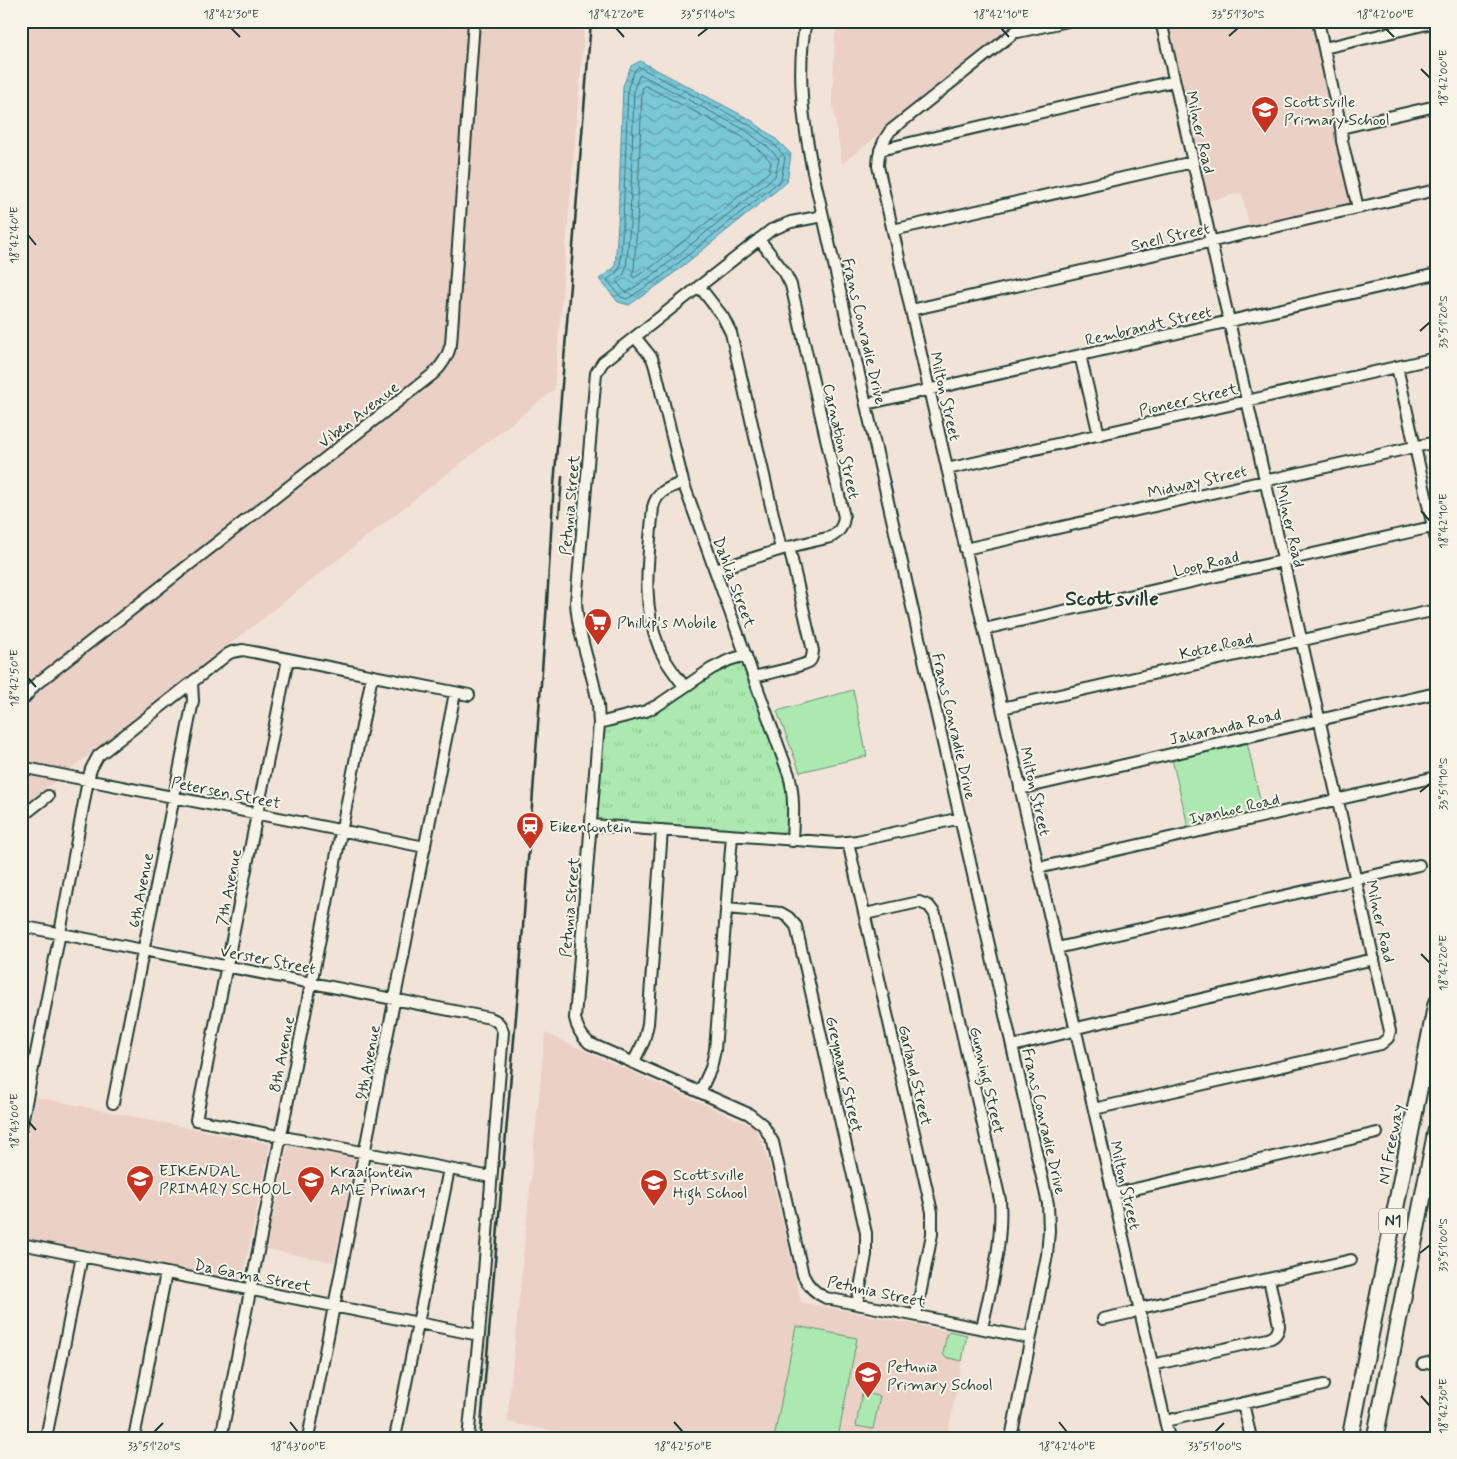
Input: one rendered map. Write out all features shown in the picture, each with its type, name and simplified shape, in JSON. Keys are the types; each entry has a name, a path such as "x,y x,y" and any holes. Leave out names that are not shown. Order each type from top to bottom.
{"highway":[{"name":"N1 Freeway","path":"1350,1438 1436,1004"},
{"name":"N1","path":"1375,1438 1436,1131"}],"street":[{"name":"Viben Avenue","path":"21,702 35,685 433,374 444,360 451,344 474,21"},
{"name":"Frans Conradie Drive","path":"806,21 803,37 802,99 806,135 1046,1192 1049,1217 1047,1255 1011,1438"},
{"path":"880,150 886,137 895,126 1029,21"},
{"path":"1014,33 1068,21"},
{"name":"Milner Road","path":"1094,1110 1381,1044 1388,1038 1390,1028 1161,21"},
{"path":"1318,21 1341,128 1342,141 1358,208"},
{"path":"1324,48 1436,22"},
{"path":"880,150 1174,82"},
{"path":"1341,128 1436,106"},
{"name":"Milton Street","path":"880,150 878,160 879,171 892,230 1169,1438"},
{"path":"892,230 1193,162"},
{"name":"Snell Street","path":"911,310 1436,190"},
{"name":"Petunia Street","path":"824,216 778,226 758,239 603,362 596,373 576,616 597,699 599,723 575,1018 576,1025 582,1036 589,1043 749,1114 759,1121 768,1131 773,1142 805,1280 820,1295 1030,1338"},
{"name":"Carnation Street","path":"715,570 837,534 844,523 791,284 785,273 758,239"},
{"name":"Rembrandt Street","path":"866,404 1436,274"},
{"path":"699,286 723,317 731,334 813,651 812,658 808,662 754,677"},
{"name":"Dahlia Street","path":"635,337 652,358 683,482 789,775 794,802 792,841"},
{"path":"1080,355 1099,435"},
{"name":"Pioneer Street","path":"947,469 1436,358"},
{"path":"1397,366 1436,540"},
{"name":"Midway Street","path":"965,549 1436,442"},
{"path":"683,482 664,490 655,500 647,583 648,606 659,647 684,686"},
{"name":"Loop Road","path":"984,629 1434,526"},
{"name":"Kotze Road","path":"1002,708 1436,610"},
{"path":"21,1128 60,934 88,780 98,756 228,654 237,650 469,696"},
{"path":"599,723 646,711 711,669 729,660 746,655"},
{"name":"7th Avenue","path":"280,1136 196,1120 288,659"},
{"name":"8th Avenue","path":"221,1438 372,676"},
{"name":"6th Avenue","path":"113,1103 193,701 192,682"},
{"name":"9th Avenue","path":"308,1438 455,693"},
{"name":"Jakaranda Road","path":"1020,788 1436,693"},
{"name":"Petersen Street","path":"21,767 425,847"},
{"name":"Ivanhoe Road","path":"1038,868 1436,777"},
{"path":"21,817 48,796"},
{"path":"591,825 826,844 848,842 961,818"},
{"path":"634,1063 644,1042 648,1024 662,830"},
{"path":"700,1092 711,1068 715,1050 732,836"},
{"name":"Garland Street","path":"848,842 932,1217 932,1234 916,1315"},
{"path":"1057,948 1419,864"},
{"name":"Gunning Street","path":"864,914 919,902 929,906 935,914 1000,1200 1001,1224 999,1247 982,1328"},
{"name":"Greymaur Street","path":"726,908 781,913 788,917 796,926 866,1234 866,1256 857,1304"},
{"name":"Verster Street","path":"21,926 494,1019 500,1024 503,1032 492,1177"},
{"path":"1013,1046 1090,1024 1374,959"},
{"path":"1113,1194 1377,1133"},
{"path":"280,1136 492,1177 479,1335 468,1438"},
{"path":"395,1438 449,1169"},
{"name":"Da Gama Street","path":"21,1244 479,1335"},
{"path":"46,1438 82,1256"},
{"path":"1103,1319 1350,1260"},
{"path":"134,1438 166,1273"},
{"path":"1152,1365 1274,1337 1278,1332 1279,1325 1269,1279"},
{"path":"1423,1364 1436,1361"},
{"path":"1165,1421 1323,1385"},
{"path":"1243,1403 1251,1438"}],"shaded area":[{"path":"21,21 585,21 554,390 21,808"},
{"path":"839,21 1023,21 842,164 832,100 835,36"},
{"name":"Scottsville Primary School","path":"1167,21 1312,21 1353,199 1349,204 1249,226 1242,193 1207,201 1177,75"},
{"name":"Scottsville High School","path":"545,1033 755,1127 766,1152 801,1302 967,1335 947,1438 592,1438 507,1422"},
{"name":"EIKENDAL PRIMARY SCHOOL","path":"36,1097 270,1144 242,1282 21,1239 21,1166"},
{"name":"Kraaifontein AME Primary","path":"288,1146 356,1158 334,1262 266,1249"}],"green space":[{"path":"738,662 744,664 787,780 790,812 786,831 781,834 606,822 600,819 596,810 603,731 605,728 716,671"},
{"path":"853,690 867,756 800,772 777,711"},
{"path":"1247,742 1263,813 1189,830 1172,759"},
{"path":"796,1326 857,1338 838,1438 774,1438"},
{"path":"949,1331 967,1335 962,1361 945,1357 943,1354"},
{"path":"862,1393 880,1396 873,1429 856,1426"}],"water":[{"path":"640,61 751,120 777,140 791,154 787,182 664,281 629,305 618,302 599,279 615,267 623,86 631,66"}],"railway":[{"path":"480,1438 519,981 553,498 591,21"},
{"path":"559,517 562,477"}],"place":[{"name":"Scottsville Primary School","path":"1265,134"},
{"name":"Phillip's Mobile","path":"598,646"},
{"name":"Eikenfontein","path":"530,850"},
{"name":"EIKENDAL PRIMARY SCHOOL","path":"140,1203"},
{"name":"Kraaifontein AME Primary","path":"311,1204"},
{"name":"Scottsville High School","path":"654,1207"},
{"name":"Petunia Primary School","path":"868,1399"}],"district":[{"name":"Scottsville","path":"1112,598"}]}
